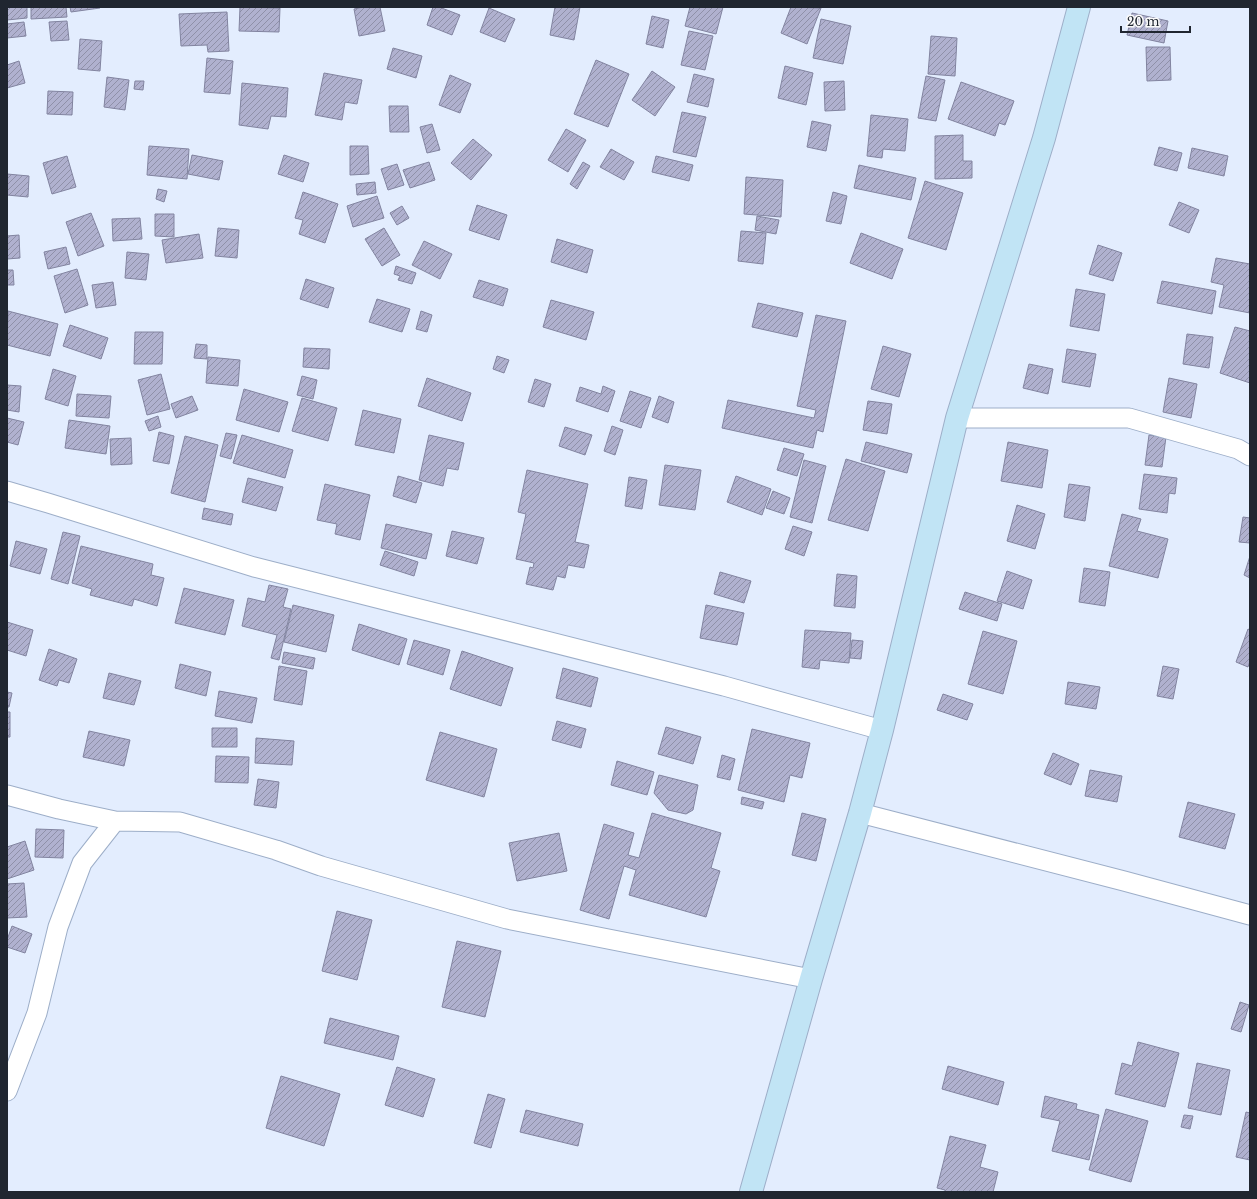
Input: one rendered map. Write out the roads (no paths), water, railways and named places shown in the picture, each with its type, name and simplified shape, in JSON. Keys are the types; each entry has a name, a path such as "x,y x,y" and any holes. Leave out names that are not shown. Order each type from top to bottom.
{"main road":[{"path":"751,1192 811,979 860,813 882,730 956,418 1044,138 1079,7"}],"street":[{"path":"956,418 1129,418 1238,448 1250,456"},
{"path":"7,491 254,567 724,686 882,730"},
{"path":"7,795 59,809 115,821 180,822 276,850 320,866 507,920 811,979"},
{"path":"860,813 1250,915"},
{"path":"7,1091 36,1014 58,927 82,864 115,821"}]}
